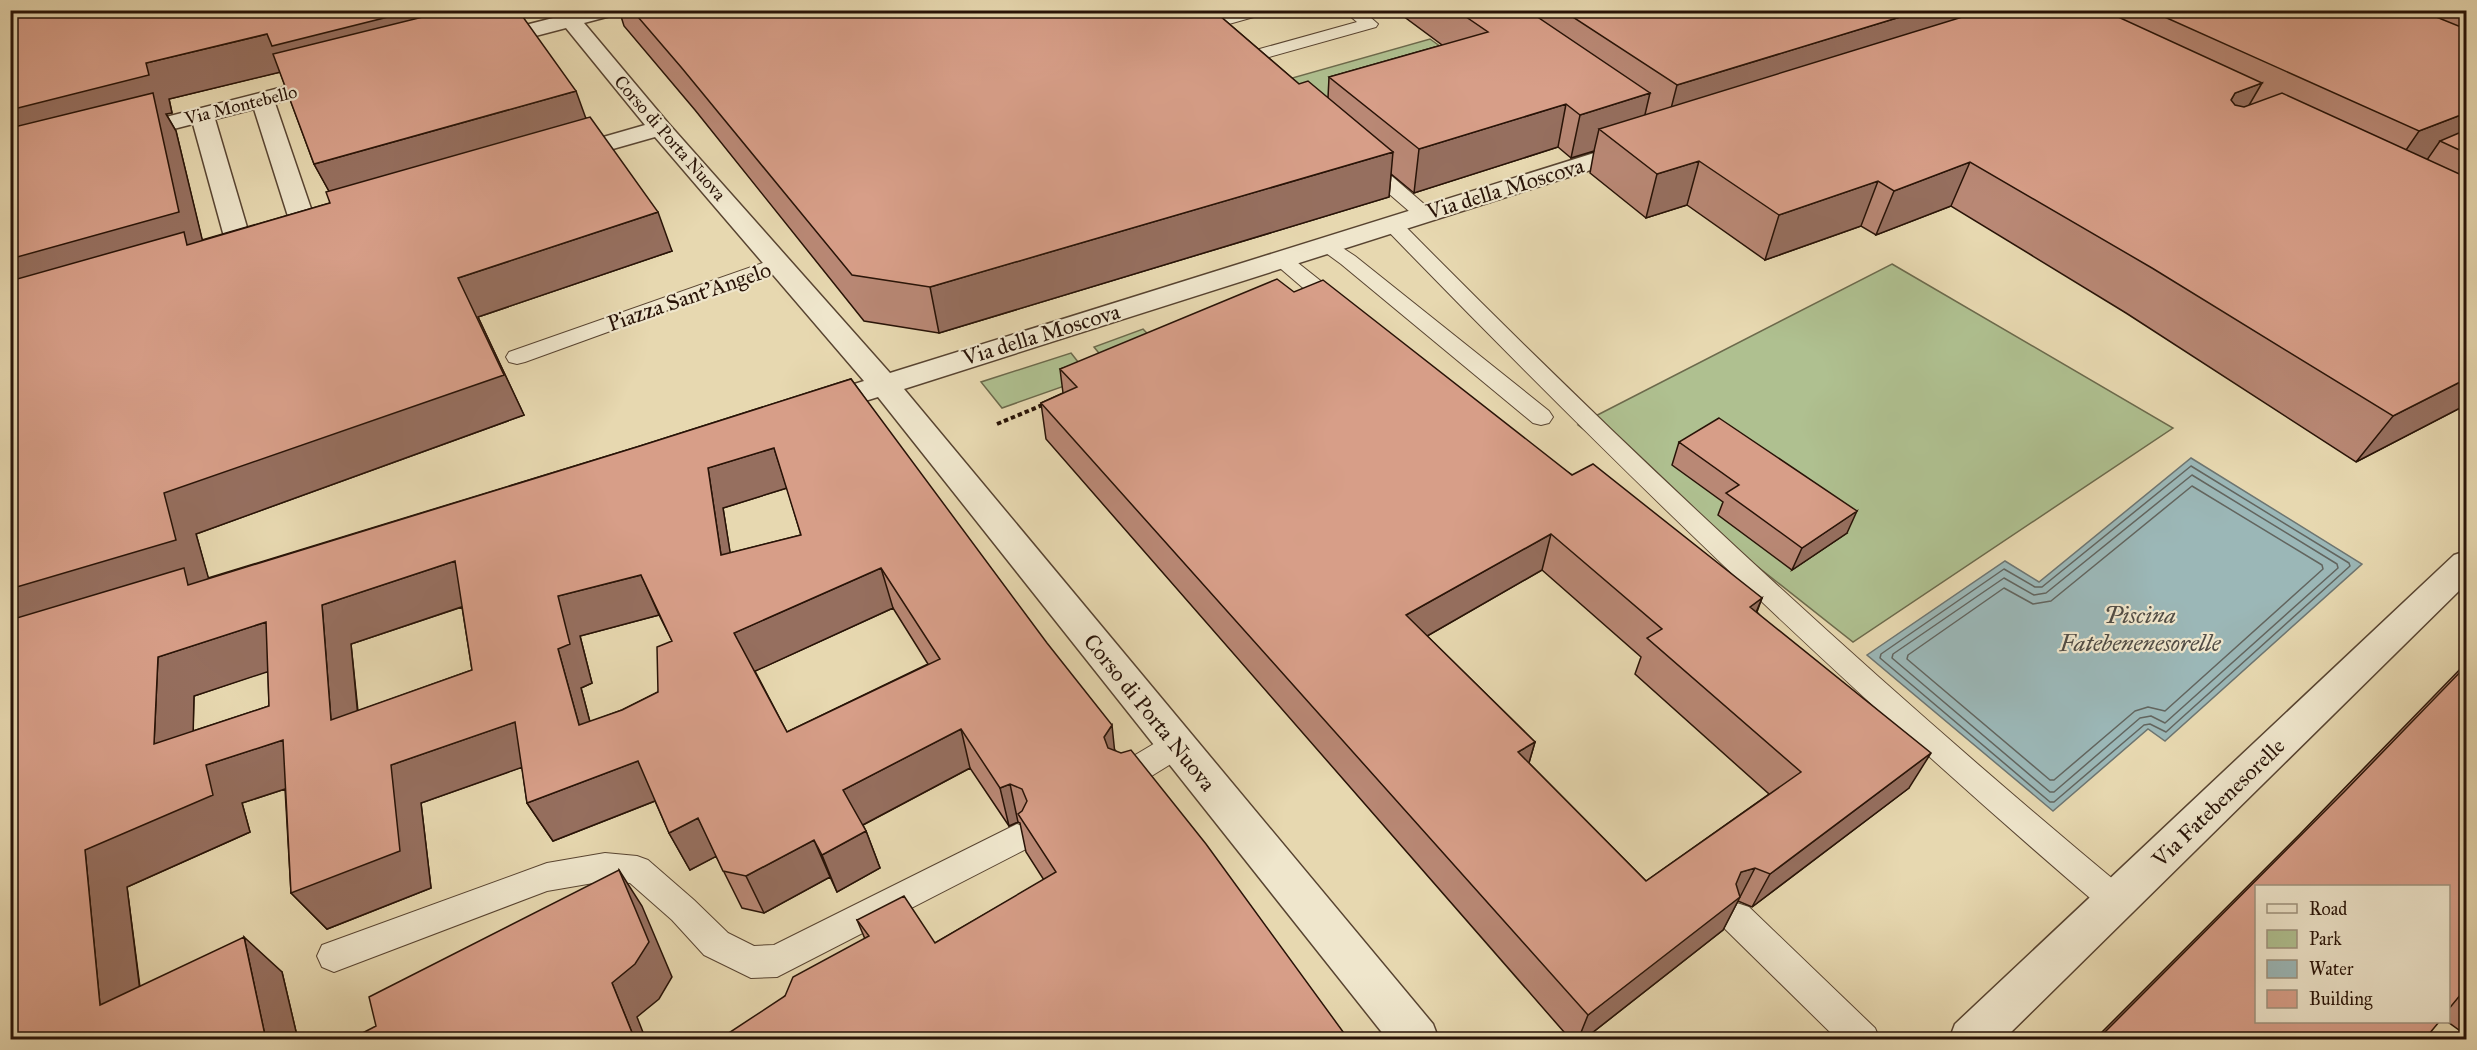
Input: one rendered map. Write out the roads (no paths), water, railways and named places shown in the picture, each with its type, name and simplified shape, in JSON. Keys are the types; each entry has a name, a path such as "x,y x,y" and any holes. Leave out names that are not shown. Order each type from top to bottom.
{"street":[{"path":"465,47 566,16 611,10"},
{"name":"Corso di Porta Nuova","path":"566,16 660,128 780,263"},
{"name":"Via Montebello","path":"101,141 349,77"},
{"path":"202,115 273,241 262,99"},
{"path":"547,161 660,128"},
{"name":"Via della Moscova","path":"792,413 1654,141"},
{"name":"Piazza Sant'Angelo","path":"780,263 885,383"},
{"name":"Corso di Porta Nuova","path":"885,383 1417,1040"},
{"name":"Via Fatebenesorelle","path":"1971,1040 2466,564"}],"lane":[{"path":"1262,10 1204,26 1262,74"},
{"path":"1244,59 1370,24 1351,10"},
{"path":"1350,150 1424,214"},
{"path":"1392,224 1558,393 1717,547 1867,684 2115,900"},
{"path":"1325,245 1348,260 1541,417"},
{"path":"1281,259 1357,322"},
{"name":"Piazza Sant'Angelo","path":"516,357 780,263"},
{"path":"1126,776 1177,745"},
{"path":"334,956 547,877 605,867 637,870 683,910 716,944 751,962 777,961 1017,838"},
{"path":"1737,918 1863,1040"}],"water":[{"name":"Piscina Fatebenenesorelle","path":"2191,458 2362,564 2165,741 2148,729 2053,811 1867,655 2005,561 2039,582"}]}
